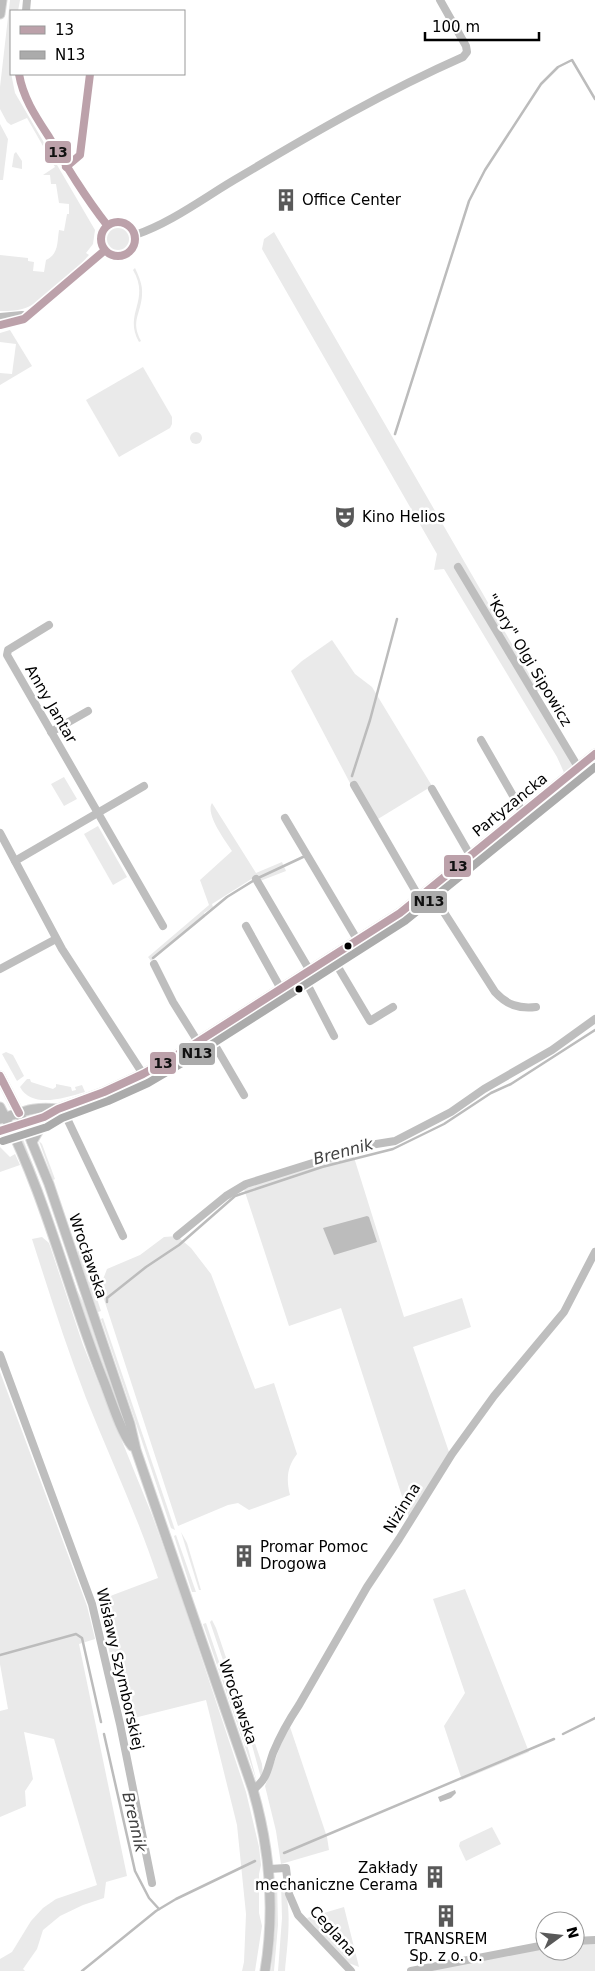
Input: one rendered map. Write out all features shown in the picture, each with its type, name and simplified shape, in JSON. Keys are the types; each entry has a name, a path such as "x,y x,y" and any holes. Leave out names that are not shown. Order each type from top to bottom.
{"main road":[{"path":"0,14 2,0"},
{"name":"Partyzancka","path":"0,1131 104,1092 143,1074 198,1042 358,941 400,913 595,754"},
{"name":"Wrocławska","path":"0,1076 32,1142 74,1255 130,1424 136,1450 253,1790 263,1827 269,1870 270,1919 266,1971"},
{"name":"Wrocławska","path":"0,1107 42,1207 90,1348 129,1442 136,1450"},
{"name":"Partyzancka","path":"3,1118 29,1109 42,1107 60,1109"},
{"path":"32,1142 39,1130 60,1109"}],"street":[{"path":"134,235 161,225 242,175 401,85 463,57 467,52 466,46 440,0"},
{"path":"19,75 31,108 80,191 107,226"},
{"path":"122,222 130,227 134,235 134,244 127,254 114,256 104,251 100,240 103,230 112,223 122,222"},
{"path":"0,325 18,321 31,313 104,251"},
{"path":"0,317 31,313"},
{"name":"\"Kory\" Olgi Sipowicz","path":"458,567 578,767"},
{"name":"Anny Jantar","path":"50,625 6,652 163,926"},
{"path":"51,732 88,711"},
{"path":"481,740 522,812"},
{"path":"354,785 419,897"},
{"path":"15,861 144,786"},
{"path":"432,789 470,856"},
{"path":"285,818 358,941"},
{"path":"0,833 56,940 143,1074"},
{"path":"256,879 306,973 334,1036"},
{"path":"429,889 502,1000 523,1009 536,1007"},
{"path":"246,926 281,989"},
{"path":"0,970 56,940"},
{"path":"332,957 370,1021 393,1008"},
{"path":"154,964 173,1002 198,1042"},
{"path":"177,1236 226,1196 246,1184 370,1145 395,1140 421,1128 451,1112 484,1089 552,1050 595,1019"},
{"path":"209,1035 244,1095"},
{"path":"60,1109 123,1236"},
{"name":"Nizinna","path":"253,1790 266,1778 274,1752 288,1721 299,1706 367,1587 454,1450 494,1396 564,1312 595,1252"},
{"name":"Wisławy Szymborskiej","path":"0,1355 92,1604 118,1716 152,1883"},
{"name":"Ceglana","path":"269,1870 286,1868 289,1894 298,1915 351,1971"},
{"path":"411,1971 535,1947"}],"shaded area":[{"path":"10,0 20,0 18,10 10,10 10,75 15,93 95,230 93,244 86,253 89,255 51,292 35,304 25,308 0,311 0,255 28,258 28,261 34,262 33,271 44,272 46,260 55,251 59,230 64,231 67,214 69,214 69,204 59,203 56,184 51,184 50,175 43,175 55,167 27,118 11,125 7,122 0,109 0,87"},
{"path":"0,124 8,139 3,180 0,180"},
{"path":"16,152 22,161 22,169 12,167"},
{"path":"118,228 126,231 129,239 126,247 118,250 110,247 107,239 110,231"},
{"path":"274,232 539,691 533,693 578,767 566,777 557,757 444,569 434,570 437,554 262,249 264,239"},
{"path":"135,268 142,291 136,323 141,341 139,342 134,323 139,299 138,281 133,270"},
{"path":"10,330 32,366 0,385 0,373 12,374 16,344 0,342 0,333"},
{"path":"143,367 172,417 172,424 170,428 119,457 86,400"},
{"path":"198,432 201,433 201,443 194,444 191,443 190,436 191,433"},
{"path":"332,640 355,674 372,687 432,786 373,822 350,783 291,671"},
{"path":"64,777 77,799 64,806 51,784"},
{"path":"212,803 256,873 282,862 286,871 260,881 253,878 212,904 213,907 204,913 205,917 151,961 148,957 209,905 200,880 232,851 213,820 211,814"},
{"path":"98,826 127,877 113,885 84,834"},
{"path":"6,1052 13,1055 24,1076 17,1081 2,1054"},
{"path":"27,1079 53,1089 56,1087 56,1084 71,1087 72,1091 76,1090 75,1087 82,1085 85,1092 58,1099 40,1100 25,1094 20,1087"},
{"path":"21,1134 38,1178 77,1290 84,1304 118,1405 90,1333 34,1170 19,1135"},
{"path":"39,1141 42,1144 55,1179 53,1180"},
{"path":"0,1147 10,1157 15,1154 20,1165 0,1172"},
{"path":"352,1151 404,1317 462,1298 471,1327 413,1347 449,1452 452,1454 410,1521 341,1308 289,1326 243,1186"},
{"path":"369,1217 377,1242 334,1255 323,1228"},
{"path":"76,1235 101,1311 98,1312 78,1254"},
{"path":"177,1236 191,1248 211,1274 255,1389 274,1383 297,1454 288,1473 290,1495 249,1510 238,1503 228,1505 178,1526 100,1287 107,1269 140,1255 164,1237"},
{"path":"42,1237 49,1243 83,1345 152,1515 246,1792 259,1847 261,1865 259,1874 259,1913 262,1926 255,1971 242,1971 246,1914 237,1825 206,1700 126,1720 97,1601 158,1578 133,1510 86,1398 65,1339 32,1239"},
{"path":"103,1318 175,1530 171,1528 101,1319"},
{"path":"0,1372 87,1606 95,1639 79,1644 127,1876 106,1882 104,1898 60,1916 43,1930 37,1949 23,1969 25,1971 0,1971 0,1959 12,1952 31,1921 43,1908 56,1899 97,1885 54,1739 24,1732 33,1779 25,1791 26,1806 0,1817 0,1711 8,1709 0,1664"},
{"path":"181,1532 187,1543 201,1590 199,1590"},
{"path":"176,1535 196,1592 192,1592 174,1536"},
{"path":"465,1589 529,1752 462,1780 444,1726 465,1693 433,1599"},
{"path":"212,1620 262,1764 263,1776 261,1778 252,1745 210,1622"},
{"path":"206,1623 248,1748 257,1782 203,1624"},
{"path":"288,1721 327,1837 329,1850 281,1864 276,1831 265,1786"},
{"path":"455,1790 456,1793 451,1798 440,1802 438,1797"},
{"path":"492,1827 501,1844 466,1861 459,1846 460,1842"},
{"path":"275,1880 277,1880 278,1925 274,1971 271,1971 275,1929"},
{"path":"281,1882 285,1891 289,1913 285,1971 278,1971 282,1918"},
{"path":"344,1907 359,1967 346,1962 307,1918"},
{"path":"585,1940 595,1940 595,1971 411,1971 535,1947 535,1961 585,1961"}],"waterway":[{"path":"395,434 469,201 485,170 541,84 558,67 572,60 595,99"},
{"path":"352,776 370,720 397,619"},
{"path":"153,958 227,897 256,879 303,857"},
{"name":"Brennik","path":"107,1302 107,1298 146,1267 179,1245 235,1196 322,1167 393,1149 444,1124 595,1030"},
{"path":"0,1655 76,1634 82,1638 101,1722"},
{"path":"563,1734 595,1718"},
{"name":"Brennik","path":"104,1734 135,1871 149,1898 159,1909"},
{"path":"284,1853 554,1739"},
{"path":"82,1971 156,1911 176,1899 255,1861"}],"transit line":[{"name":"13","path":"19,75 27,99 35,115 76,182 107,225"},
{"name":"13","path":"66,167 80,155 90,75"},
{"name":"13","path":"118,222 125,223 130,227 134,232 135,239 134,246 130,251 125,255 118,256 111,255 106,251 102,246 101,239 102,232 106,227 111,223 118,222"},
{"name":"13","path":"0,325 24,319 104,251"},
{"name":"13","path":"0,1131 44,1117 58,1109 104,1092 143,1074 182,1052 400,913 595,754"},
{"name":"N13","path":"3,1141 47,1127 62,1118 108,1101 148,1083 187,1060 405,921 595,767"},
{"name":"13","path":"0,1076 19,1113"}],"place":[{"name":"Office Center","path":"286,200"},
{"name":"Kino Helios","path":"345,517"},
{"name":"Promar Pomoc Drogowa","path":"244,1556"},
{"name":"Zakłady mechaniczne Cerama","path":"435,1877"},
{"name":"TRANSREM Sp. z o. o.","path":"446,1916"}]}
